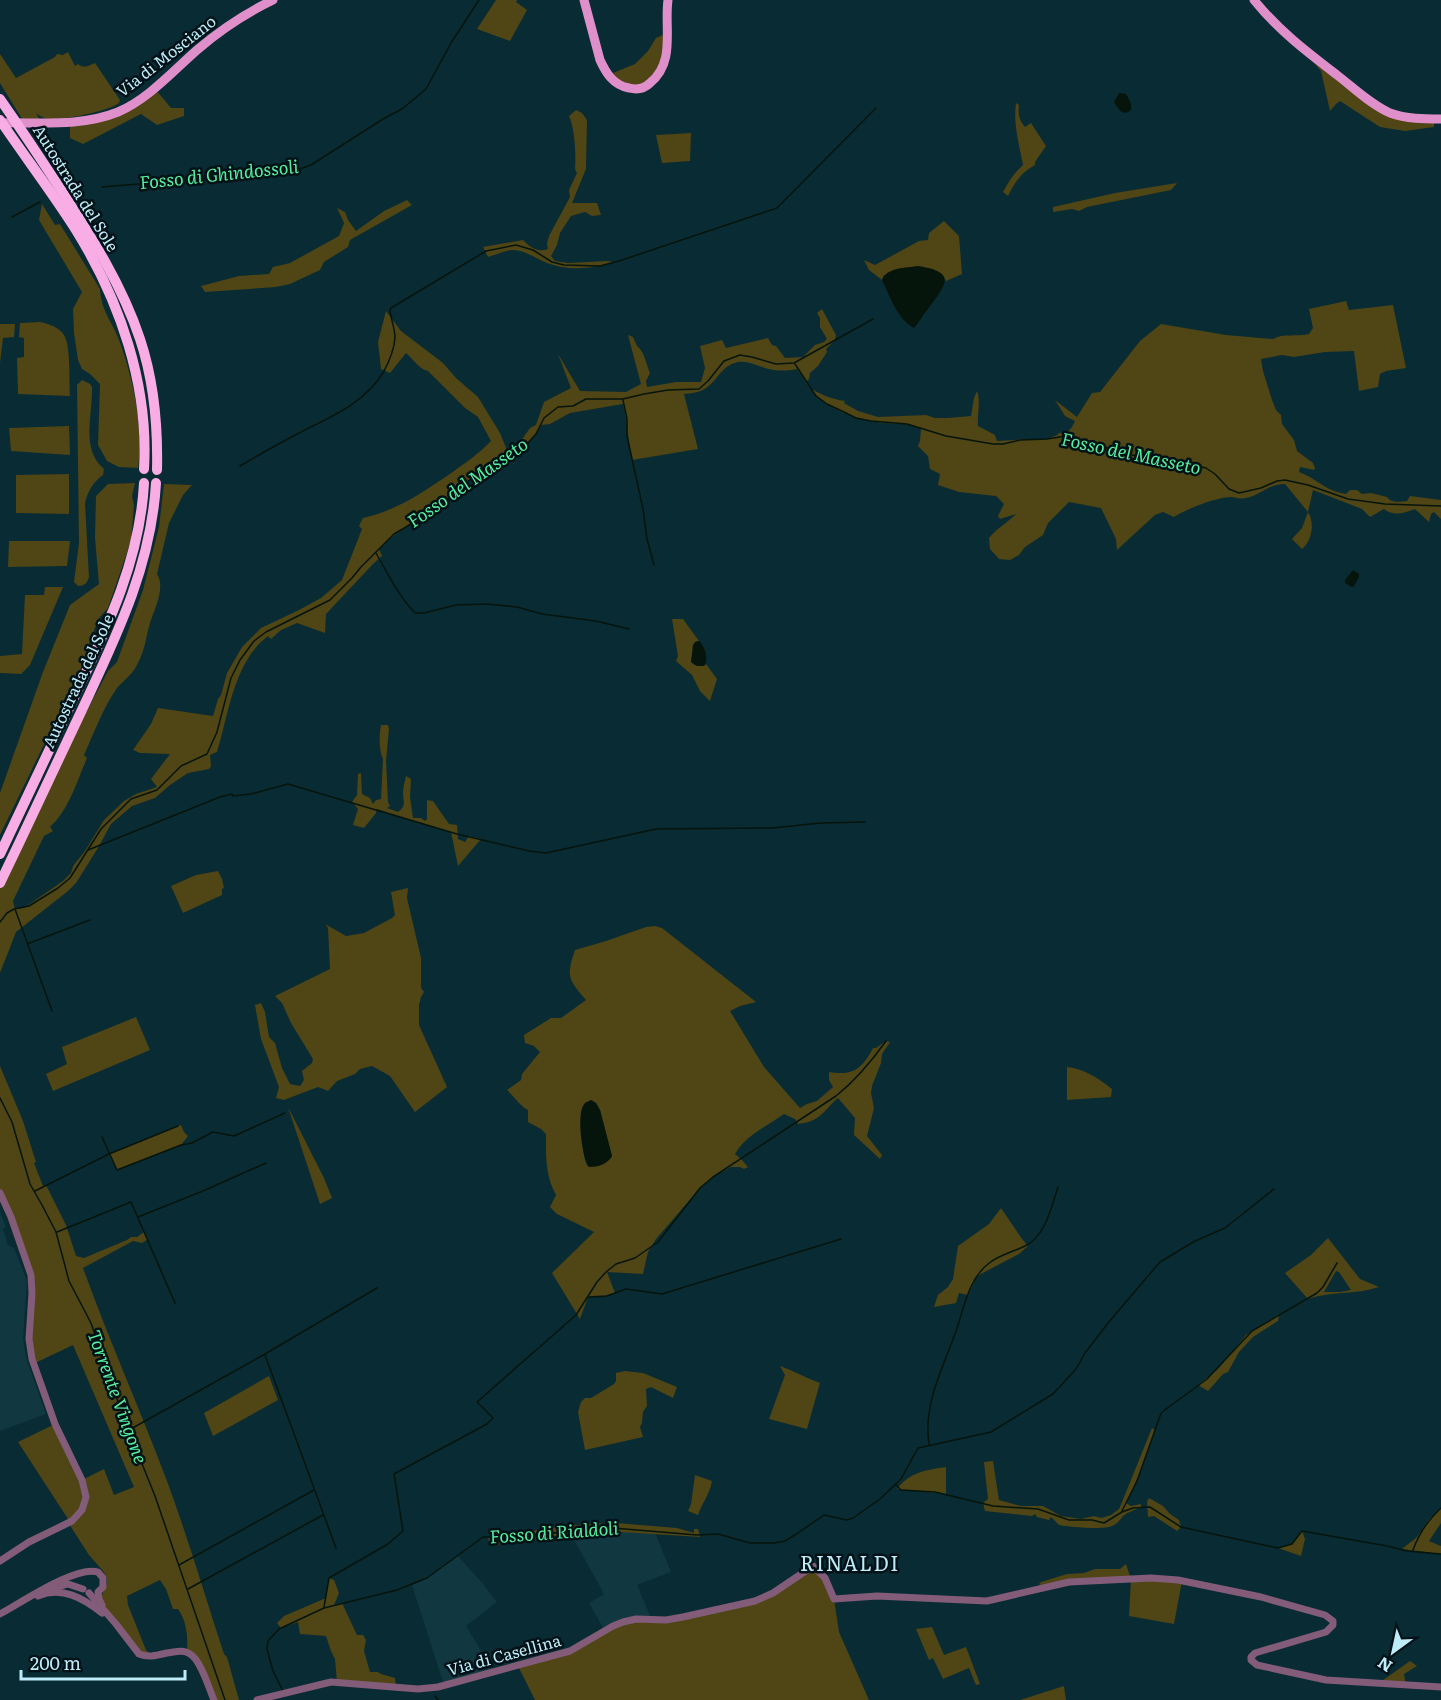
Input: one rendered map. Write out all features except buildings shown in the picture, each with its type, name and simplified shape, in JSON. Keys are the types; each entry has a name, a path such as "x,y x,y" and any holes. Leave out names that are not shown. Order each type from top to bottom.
{"highway":[{"name":"Autostrada del Sole","path":"0,99 85,226 119,287 141,342 148,368 155,411 157,470"},
{"name":"Autostrada del Sole","path":"0,122 76,230 108,291 121,322 130,346 140,392 144,469"},
{"name":"Autostrada del Sole","path":"0,854 117,602 136,541 144,483"},
{"name":"Autostrada del Sole","path":"0,883 128,609 147,546 156,483"}],"main road":[{"name":"Via di Mosciano","path":"0,122 75,122 97,118 126,107 154,88 210,40 273,0"},
{"path":"584,0 604,69 609,77 624,87 639,89 654,80 665,63 668,0"},
{"path":"1254,0 1284,33 1371,102 1405,117 1441,119"}],"street":[{"path":"0,1193 31,1275 30,1350 52,1417 85,1486 86,1497 78,1515 70,1522 29,1542 0,1562"},
{"name":"Via di Casellina","path":"257,1700 331,1682 418,1689 438,1687 570,1651 623,1622 636,1619 666,1620 755,1601 773,1593 813,1566 825,1578 834,1599 877,1596 987,1601 1069,1582 1151,1578 1178,1580 1261,1597 1325,1615 1333,1621 1333,1626 1326,1632 1255,1653 1251,1660 1257,1665 1326,1680 1441,1687"},
{"path":"0,1614 60,1581 95,1571 103,1576 104,1584 99,1592 99,1599 106,1612"},
{"path":"87,1572 81,1580 86,1591 116,1624 134,1649 140,1655 150,1656 179,1651 192,1654 214,1700"},
{"path":"8,1609 64,1585 99,1592"},
{"path":"41,1594 60,1592 73,1595 88,1602 116,1624"}],"shaded area":[{"path":"496,0 517,0 516,2 527,10 510,41 477,29"},
{"path":"667,33 665,63 639,89 608,75 635,64 648,51 656,38"},
{"path":"68,52 75,66 95,63 120,100 119,103 72,117 51,119 36,113 41,122 24,122 0,83 0,54 16,78 57,54 63,55"},
{"path":"1314,63 1390,113 1434,119 1434,127 1405,131 1380,127 1340,101 1330,111 1321,71"},
{"path":"156,90 171,108 184,108 184,116 157,125 141,114 83,144 70,138 70,126 94,123"},
{"path":"1119,93 1126,94 1131,104 1131,110 1126,113 1121,111 1114,102"},
{"path":"1016,103 1019,105 1019,117 1025,127 1031,123 1046,146 1035,165 1019,178 1008,196 1003,192 1023,165 1016,126"},
{"path":"576,110 582,113 587,120 586,169 572,203 597,203 601,215 592,216 585,212 571,216 560,233 551,256 555,261 568,263 613,262 589,268 571,268 555,266 516,250 488,257 483,247 523,240 534,249 548,249 549,236 570,197 569,190 577,173 574,135 569,116"},
{"path":"691,133 690,161 662,163 656,135"},
{"path":"1177,183 1171,190 1087,207 1079,211 1072,209 1053,212 1053,207 1115,193"},
{"path":"407,200 412,205 350,240 348,247 324,262 320,270 290,284 205,292 201,286 239,276 269,274 273,267 290,263 339,236 344,223 337,208 345,212 356,231 384,211"},
{"path":"42,204 55,225 60,224 100,289 105,310 119,340 129,370 136,403 140,436 138,468 119,467 107,461 98,445 100,384 82,369 78,360 74,333 73,309 82,292 39,220"},
{"path":"944,221 959,236 962,274 946,281 943,275 884,275 882,280 869,270 864,260 875,265 919,241 928,240 929,233"},
{"path":"918,266 939,272 945,281 940,293 914,328 899,313 882,280 892,270"},
{"path":"1346,301 1349,310 1393,305 1406,368 1380,374 1378,387 1359,391 1354,351 1325,352 1294,357 1282,355 1261,359 1263,371 1276,410 1281,415 1282,424 1294,440 1297,451 1313,463 1315,468 1314,470 1300,467 1299,472 1328,488 1346,494 1350,490 1357,490 1362,494 1371,493 1396,502 1407,501 1410,496 1441,500 1441,519 1434,512 1429,522 1415,509 1395,514 1384,509 1370,517 1362,509 1313,490 1308,512 1285,484 1279,484 1246,498 1232,497 1210,501 1174,517 1163,512 1155,515 1117,550 1116,539 1101,508 1069,502 1048,523 1043,535 1025,547 1019,555 1010,560 999,559 990,549 989,538 1016,514 1000,519 998,516 1004,504 996,496 959,492 938,485 940,474 930,469 928,456 918,446 921,428 907,424 873,422 843,413 817,396 810,388 845,401 844,403 858,411 878,417 971,416 977,391 978,426 995,435 997,441 1047,439 1069,430 1075,421 1065,416 1055,400 1077,417 1092,393 1100,392 1140,341 1161,324 1226,335 1273,339 1281,336 1309,334 1313,328 1309,309"},
{"path":"822,309 836,335 835,340 826,349 827,352 818,366 810,373 806,382 797,369 776,370 738,362 724,369 704,389 684,394 698,449 632,460 623,404 570,413 550,424 541,425 528,442 475,475 432,511 385,543 379,549 382,556 326,614 325,633 297,623 281,630 271,639 268,636 247,659 240,674 217,752 210,755 209,769 188,773 155,798 132,806 111,824 76,883 16,932 0,973 0,883 40,799 108,671 117,662 143,590 159,527 164,484 192,485 183,495 169,523 157,574 160,592 142,653 136,667 117,688 103,712 84,755 87,758 72,795 57,820 50,827 53,831 44,836 13,901 15,909 24,908 63,881 71,873 73,866 104,820 124,801 157,787 151,779 170,754 140,753 133,750 151,724 158,708 213,716 227,673 242,647 261,628 321,598 342,580 362,529 359,526 363,518 386,511 417,495 470,460 491,441 478,417 465,408 428,371 419,366 406,353 390,373 381,369 378,342 386,311 401,331 443,363 478,397 500,433 507,450 521,441 530,428 536,425 544,402 571,388 558,354 580,391 626,392 641,384 628,335 633,337 645,358 650,373 646,381 647,387 676,382 701,382 705,368 700,346 722,340 726,348 768,338 785,358 803,357 815,345 827,339 820,327 820,318 817,313"},
{"path":"40,322 57,328 64,335 69,355 70,396 18,394 17,358 24,357 24,338 19,337 20,323"},
{"path":"0,324 15,324 14,337 3,338 0,363"},
{"path":"82,380 92,387 90,441 92,452 104,469 103,475 91,487 85,503 89,577 85,584 78,586 74,582 79,543 77,385"},
{"path":"69,426 70,455 11,451 9,428"},
{"path":"69,474 69,514 16,513 16,475"},
{"path":"135,483 132,496 134,505 131,541 108,608 99,618 90,640 87,656 0,835 0,793 43,672 70,605 99,584 95,538 96,496 108,484"},
{"path":"1308,512 1311,532 1302,549 1292,539 1302,528"},
{"path":"9,541 70,541 67,566 8,567"},
{"path":"1353,570 1359,574 1359,577 1352,587 1345,583 1345,580"},
{"path":"45,587 63,587 30,665 21,674 0,673 0,656 22,654 25,595 44,595"},
{"path":"672,619 683,619 699,641 695,642 691,662 698,666 706,664 717,679 710,701 700,691 692,675 676,661 678,656"},
{"path":"699,641 706,653 704,666 697,666 691,662 693,645"},
{"path":"381,725 388,725 389,729 386,761 390,806 387,808 398,812 401,810 404,803 403,791 406,776 411,779 410,797 413,818 421,818 425,821 427,819 427,800 433,801 449,824 457,825 458,839 465,842 469,836 481,839 458,866 451,832 377,809 364,828 353,825 358,809 352,802 357,795 358,774 361,773 362,794 370,798 373,804 376,800 381,799 383,759 380,743"},
{"path":"218,871 224,888 222,895 183,913 171,886 196,875"},
{"path":"408,888 407,898 421,958 421,988 424,992 419,1005 419,1025 447,1087 415,1112 390,1076 372,1066 360,1069 355,1074 337,1081 328,1091 318,1087 284,1100 276,1098 279,1087 261,1039 255,1005 261,1003 265,1012 269,1037 275,1043 282,1068 290,1084 300,1086 304,1080 302,1071 312,1063 313,1059 291,1023 282,1003 275,996 330,969 328,928 325,924 346,936 364,933 395,915 391,892"},
{"path":"646,927 662,928 756,1002 730,1011 764,1067 800,1108 817,1101 833,1087 829,1080 829,1072 851,1072 861,1066 873,1048 886,1041 890,1042 882,1054 872,1086 874,1108 867,1136 882,1155 880,1159 854,1135 855,1118 838,1098 820,1116 807,1122 798,1124 795,1119 784,1114 750,1137 739,1148 735,1154 748,1167 744,1169 731,1167 713,1177 700,1188 656,1239 648,1252 643,1274 607,1272 615,1293 588,1297 580,1319 552,1273 594,1232 557,1214 550,1207 556,1195 548,1173 546,1134 528,1122 528,1110 507,1090 521,1080 522,1074 540,1052 534,1046 525,1043 524,1035 551,1018 561,1018 586,1000 570,977 570,966 575,950","holes":["591,1100 600,1110 612,1156 589,1167 584,1154 584,1135"]},
{"path":"136,1017 150,1050 53,1091 46,1074 67,1064 62,1047"},
{"path":"0,1066 23,1121 36,1162 34,1163 43,1186 46,1185 66,1225 76,1256 84,1258 131,1237 137,1237 144,1232 148,1239 142,1243 133,1241 83,1268 167,1481 224,1654 227,1657 239,1700 214,1700 198,1663 187,1652 187,1635 183,1619 178,1609 173,1609 160,1580 127,1596 128,1605 146,1650 150,1654 144,1656 107,1612 102,1595 107,1578 89,1555 18,1442 55,1424 82,1480 104,1469 114,1495 134,1487 73,1345 33,1364 30,1350 31,1280 0,1193"},
{"path":"1067,1067 1085,1072 1102,1081 1112,1089 1111,1097 1067,1100"},
{"path":"591,1100 600,1110 612,1156 602,1164 589,1167 582,1147 580,1118 584,1105"},
{"path":"288,1107 332,1198 320,1204"},
{"path":"181,1125 188,1136 181,1145 117,1170 109,1154"},
{"path":"1001,1208 1028,1246 1019,1254 977,1276 968,1295 959,1293 956,1303 934,1307 938,1295 948,1287 953,1279 958,1246 989,1224"},
{"path":"0,1212 6,1227 3,1229 8,1245 14,1248 27,1281 23,1338 26,1358 46,1414 0,1431"},
{"path":"1328,1238 1360,1279 1379,1287 1308,1299 1285,1273 1311,1255","holes":["1336,1271 1351,1290 1324,1292"]},
{"path":"1279,1314 1278,1321 1253,1337 1239,1352 1228,1372 1223,1374 1208,1391 1198,1385 1218,1369 1246,1335"},
{"path":"780,1366 820,1383 807,1429 769,1419 785,1375"},
{"path":"625,1371 643,1373 677,1387 673,1398 651,1387 646,1389 647,1406 643,1412 640,1427 643,1437 585,1450 578,1412 581,1402 614,1384 616,1373"},
{"path":"269,1376 278,1400 213,1436 204,1413"},
{"path":"1152,1428 1155,1430 1149,1449 1126,1503 1131,1506 1141,1504 1141,1507 1123,1516 1114,1525 1102,1528 1070,1527 1059,1525 1051,1517 1049,1520 1037,1517 1035,1514 1032,1516 985,1511 983,1503 988,1499 984,1462 993,1461 999,1500 1021,1506 1043,1506 1061,1516 1081,1519 1111,1515 1119,1509"},
{"path":"946,1467 946,1494 897,1489 913,1475"},
{"path":"695,1475 712,1481 698,1515 688,1511"},
{"path":"1149,1498 1163,1506 1179,1520 1181,1527 1177,1531 1154,1516 1148,1517"},
{"path":"1441,1508 1441,1523 1429,1541 1441,1546 1441,1554 1402,1549 1417,1537 1430,1518"},
{"path":"616,1523 677,1528 694,1533 694,1529 698,1529 700,1537 604,1531 495,1546 488,1540 492,1531 509,1533 538,1530 547,1533 548,1528"},
{"path":"604,1531 655,1533 671,1572 637,1585 652,1620 605,1631 589,1603 604,1594 571,1534"},
{"path":"1302,1531 1305,1539 1301,1556 1278,1548 1292,1544"},
{"path":"457,1555 497,1602 466,1626 494,1672 444,1685 412,1585 427,1578"},
{"path":"1126,1564 1131,1579 1044,1588 1039,1584 1067,1574 1084,1573 1095,1569 1120,1569"},
{"path":"813,1566 825,1578 834,1599 839,1632 869,1700 535,1700 518,1666 553,1656 623,1622 666,1620 755,1601"},
{"path":"329,1578 334,1580 339,1593 334,1605 342,1603 357,1635 363,1635 366,1640 364,1651 370,1672 378,1672 395,1678 396,1687 337,1682 335,1659 326,1636 300,1634 298,1622 281,1628 277,1623 284,1616 326,1598"},
{"path":"1131,1579 1182,1581 1174,1624 1129,1616"},
{"path":"932,1627 944,1655 966,1647 980,1684 976,1685 969,1668 943,1679 933,1658 929,1660 916,1629"},
{"path":"1410,1661 1417,1666 1404,1674 1406,1685 1379,1683"},
{"path":"1064,1686 1066,1700 1020,1700"}],"waterway":[{"name":"Fosso di Ghindossoli","path":"102,187 294,171 311,165 402,109 426,89 451,43 479,0"},
{"path":"240,466 335,414 366,393 383,373 392,352 395,338 391,308 486,251 516,245 533,250 552,262 564,265 600,266 777,208 876,108"},
{"name":"Fosso di Ghindossoli","path":"12,217 40,202"},
{"name":"Fosso del Masseto","path":"0,922 7,913 29,906 70,878 101,829 131,799 157,790 181,766 207,754 217,732 231,678 240,660 254,641 266,632 330,600 394,534 428,514 474,476 512,455 529,442 544,418 558,407 573,406 586,399 623,399 668,390 699,389 724,361 740,355 776,364 794,363 873,319"},
{"name":"Fosso del Masseto","path":"795,364 816,396 856,418 907,424 946,436 993,444 1066,436 1132,455 1206,468 1229,489 1239,493 1285,480 1308,485 1348,499 1385,504 1441,506"},
{"path":"623,400 627,419 627,436 654,565"},
{"path":"376,553 398,592 415,613 456,605 487,604 517,607 542,614 596,621 629,629"},
{"path":"88,850 220,797 232,794 233,796 251,794 288,784 457,834 546,853 656,829 772,828 821,823 865,822"},
{"path":"15,909 52,1011"},
{"path":"27,944 90,920"},
{"path":"324,1607 329,1578 388,1544 403,1531 394,1474 487,1424 493,1418 477,1402 576,1315 606,1272 616,1264 635,1258 658,1242 700,1188 713,1177 836,1096 863,1070 886,1041"},
{"name":"Torrente Vingone","path":"0,1098 12,1122 30,1184 56,1232 69,1281 91,1323 124,1419 155,1496 225,1700"},
{"path":"102,1137 117,1170 181,1145 192,1143 213,1132 234,1136 285,1113"},
{"path":"35,1191 109,1154 178,1126"},
{"path":"138,1217 266,1163"},
{"path":"929,1444 931,1402 939,1374 975,1279 992,1261 1025,1246 1038,1235 1047,1220 1058,1187"},
{"path":"283,1691 273,1671 267,1649 268,1641 279,1629 324,1608 397,1590 427,1578 483,1537 613,1528 697,1535 718,1534 750,1543 774,1543 785,1541 824,1515 847,1520 853,1518 880,1499 901,1479 918,1448 991,1432 1053,1394 1076,1369 1108,1323 1160,1262 1195,1241 1225,1228 1274,1189"},
{"path":"57,1232 131,1202 175,1303"},
{"path":"589,1297 607,1296 626,1289 662,1294 841,1239"},
{"path":"1122,1511 1137,1481 1162,1412 1207,1379 1252,1331 1317,1293 1337,1263"},
{"path":"129,1430 377,1288"},
{"path":"265,1355 336,1548"},
{"name":"Fosso di Rialdoli","path":"896,1485 901,1490 935,1492 993,1506 1038,1509 1069,1520 1092,1520 1104,1523 1133,1508 1150,1507 1181,1527 1278,1548 1292,1544 1302,1531 1407,1551 1441,1554"},
{"path":"179,1565 314,1490"},
{"path":"1413,1550 1424,1527 1441,1508"},
{"path":"188,1589 323,1515"},
{"path":"435,1696 438,1700"}],"district":[{"name":"RINALDI","path":"850,1564"}]}
